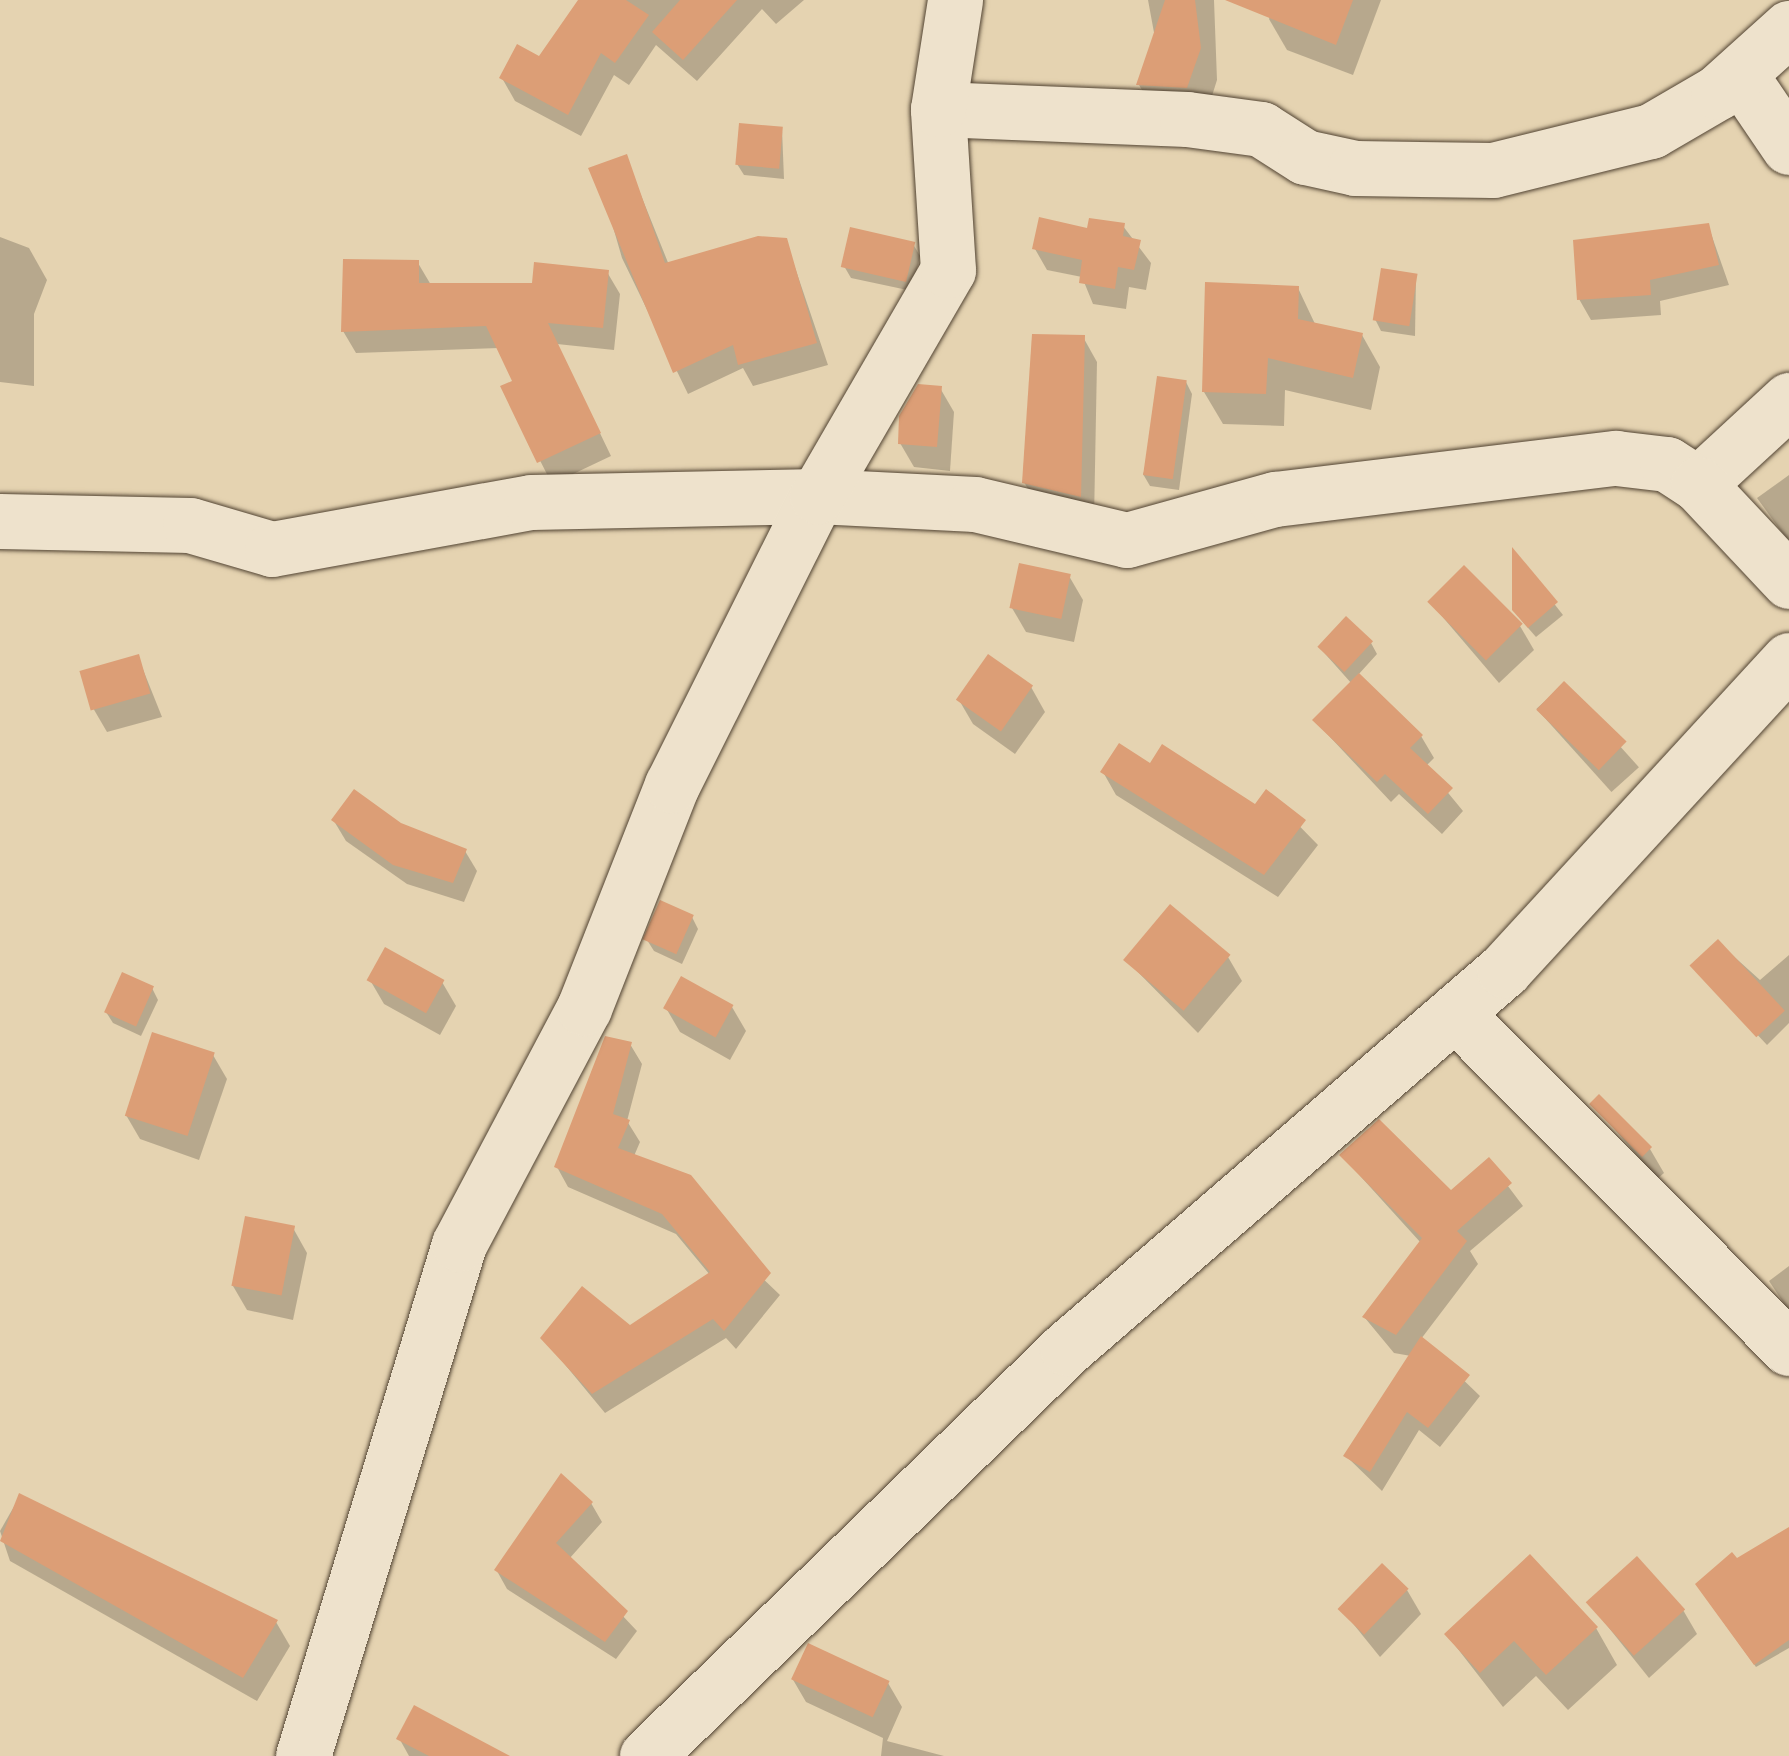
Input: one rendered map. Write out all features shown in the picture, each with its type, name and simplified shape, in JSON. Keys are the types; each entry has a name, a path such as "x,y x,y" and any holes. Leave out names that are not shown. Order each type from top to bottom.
{"street":[{"path":"303,1756 459,1244 584,1008 672,785 818,496 948,270 938,109 955,0"},
{"path":"938,109 1187,119 1262,129 1305,157 1355,168 1493,170 1651,130 1740,75 1789,28"},
{"path":"1740,75 1789,147"},
{"path":"1698,484 1789,400"},
{"path":"0,521 190,525 272,549 532,502 818,496 975,504 1128,540 1275,500 1616,458 1668,464 1698,484 1789,582"},
{"path":"647,1756 1067,1348 1455,1013 1789,660"},
{"path":"1455,1013 1789,1348"}],"building":[{"path":"578,0 626,0 649,15 615,63 601,53 568,115 499,78 517,44 539,56"},
{"path":"680,0 737,0 683,60 652,32"},
{"path":"1165,0 1195,0 1201,48 1187,88 1136,85"},
{"path":"1225,0 1353,0 1336,45"},
{"path":"739,123 783,127 779,169 735,165"},
{"path":"627,154 665,263 758,236 787,238 817,343 738,365 733,345 673,373 588,168"},
{"path":"1039,217 1087,228 1089,218 1125,223 1123,236 1141,240 1134,270 1118,267 1115,289 1079,283 1082,260 1032,249"},
{"path":"1709,223 1719,265 1650,280 1651,295 1577,300 1573,240"},
{"path":"850,227 915,242 906,282 841,267"},
{"path":"343,259 419,260 419,283 532,283 534,262 609,270 603,328 548,323 601,433 537,463 500,386 512,381 486,326 341,332"},
{"path":"1381,268 1418,274 1409,326 1373,320"},
{"path":"1205,282 1299,286 1298,319 1363,333 1353,378 1268,358 1266,394 1202,392"},
{"path":"1032,334 1085,335 1081,497 1022,483"},
{"path":"1157,376 1187,380 1173,479 1143,475"},
{"path":"918,384 942,386 937,447 898,444 899,416"},
{"path":"1512,547 1558,602 1528,628 1512,610"},
{"path":"1019,563 1071,574 1061,619 1009,608"},
{"path":"1464,565 1523,624 1486,660 1427,602"},
{"path":"1346,616 1373,641 1344,672 1317,647"},
{"path":"139,654 150,693 91,711 79,671"},
{"path":"988,654 1033,686 1001,731 956,700"},
{"path":"1359,673 1423,735 1410,748 1453,788 1428,814 1385,774 1377,782 1312,720"},
{"path":"1564,681 1627,741 1599,770 1536,710"},
{"path":"1119,743 1150,763 1162,744 1255,804 1266,789 1306,820 1264,875 1100,772"},
{"path":"354,789 401,823 467,849 453,883 393,865 331,820"},
{"path":"660,900 694,915 676,954 643,939"},
{"path":"1170,904 1231,955 1184,1011 1123,960"},
{"path":"1718,939 1785,1011 1756,1037 1689,966"},
{"path":"385,947 444,980 426,1013 367,980"},
{"path":"122,972 154,986 136,1026 104,1012"},
{"path":"681,976 733,1005 716,1037 663,1008"},
{"path":"152,1032 215,1052 188,1136 125,1116"},
{"path":"605,1036 632,1042 613,1114 630,1120 618,1148 691,1175 771,1273 724,1331 713,1319 592,1394 540,1338 582,1286 630,1325 710,1272 662,1214 554,1167"},
{"path":"1599,1094 1652,1147 1642,1157 1589,1104"},
{"path":"1379,1119 1451,1190 1489,1157 1512,1183 1457,1231 1467,1241 1396,1335 1362,1317 1422,1238 1339,1155"},
{"path":"245,1216 295,1226 282,1295 231,1286"},
{"path":"1421,1336 1470,1375 1428,1428 1407,1412 1370,1472 1343,1456"},
{"path":"561,1473 593,1502 556,1543 628,1611 605,1642 494,1570"},
{"path":"19,1493 278,1620 243,1678 0,1541"},
{"path":"1789,1527 1789,1640 1754,1665 1695,1584 1732,1552 1737,1558"},
{"path":"1530,1554 1598,1627 1546,1675 1514,1641 1480,1673 1444,1634"},
{"path":"1637,1556 1685,1610 1634,1656 1586,1602"},
{"path":"1382,1563 1409,1589 1364,1635 1338,1609"},
{"path":"808,1643 890,1681 873,1717 791,1679"},
{"path":"414,1705 510,1756 429,1756 396,1739"}]}
